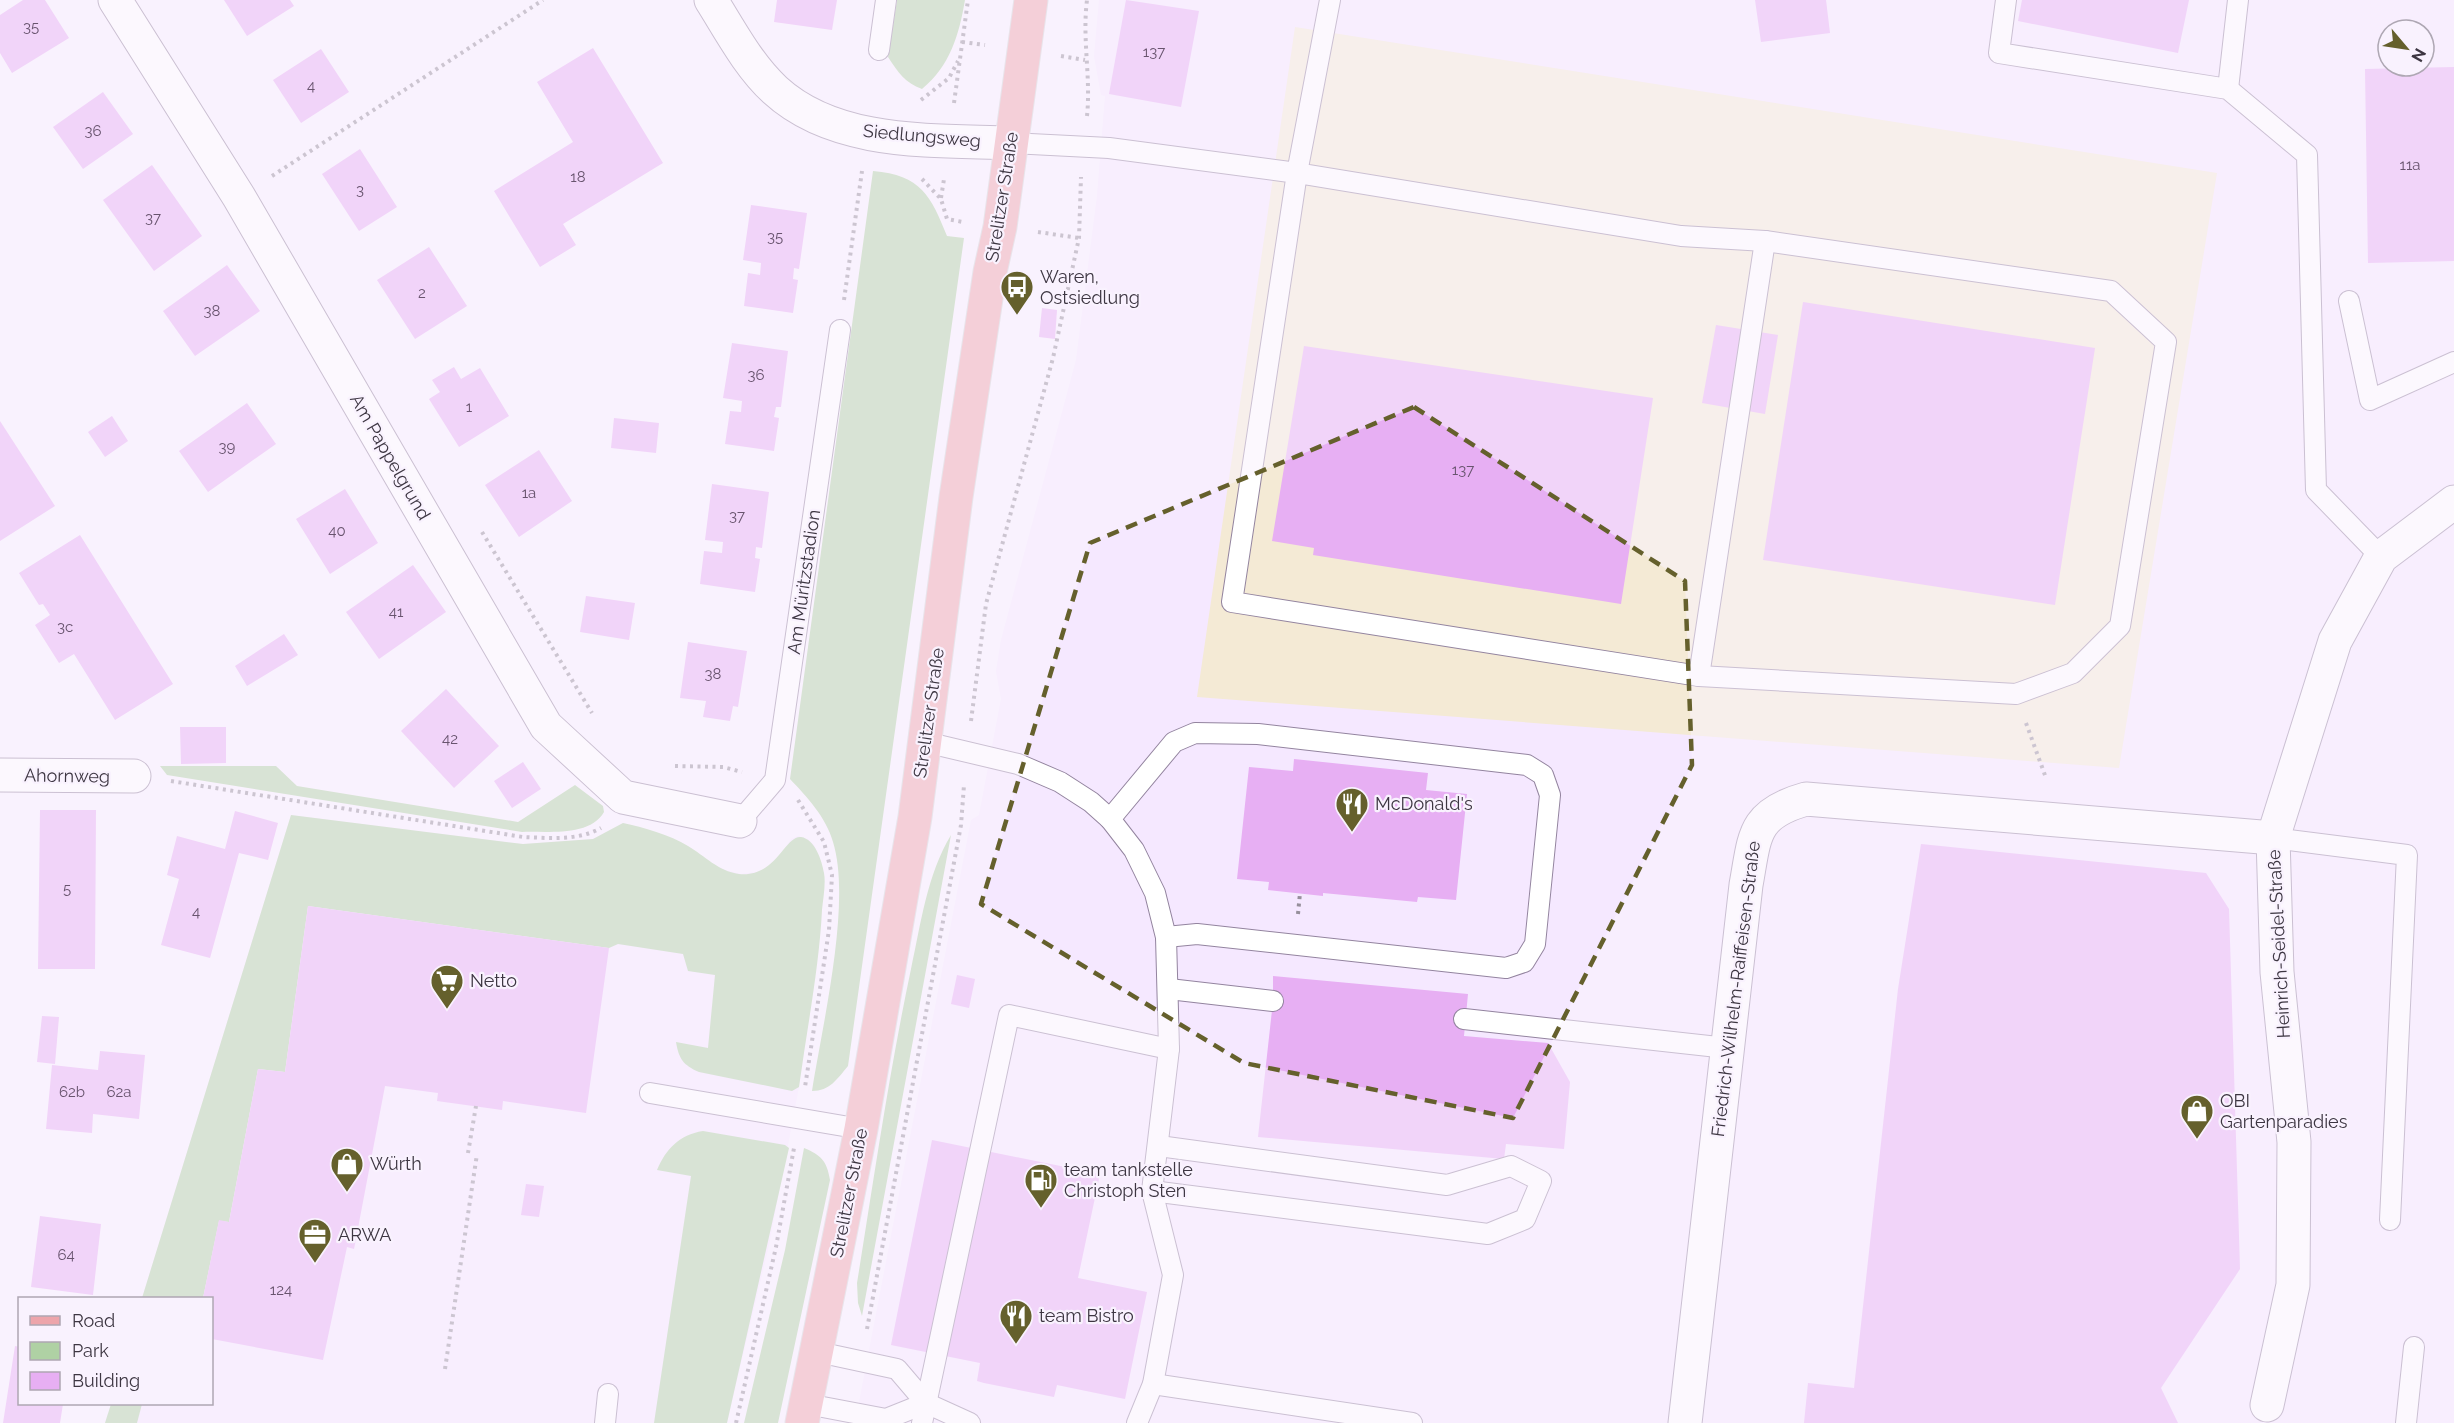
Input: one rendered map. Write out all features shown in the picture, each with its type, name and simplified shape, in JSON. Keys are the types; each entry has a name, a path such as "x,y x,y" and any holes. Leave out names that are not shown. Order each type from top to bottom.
{"main road":[{"name":"Strelitzer Straße","path":"805,1414 861,1129 925,742 956,497 1031,0"}],"street":[{"name":"Am Pappelgrund","path":"115,0 239,197 546,726 623,797"},
{"name":"Siedlungsweg","path":"711,0 754,67 775,90 820,120 867,132 917,139 1011,143"},
{"name":"Heinrich-Seidel-Straße","path":"2267,1414 2293,1285 2294,1142 2277,972 2273,838 2335,641 2381,557 2454,502"},
{"name":"Ahornweg","path":"0,775 134,777"},
{"path":"623,797 740,821"},
{"name":"Friedrich-Wilhelm-Raiffeisen-Straße","path":"1685,1423 1746,885 1756,832 1767,817 1786,804 1806,799 2273,838"}],"lane":[{"path":"879,50 886,0"},
{"path":"1011,143 1110,148 1297,173 1681,236 1765,241 2111,291 2166,342 2120,626 2073,674 2016,694 1699,676 1232,602 1297,173 1330,0"},
{"path":"2006,0 1999,53 2228,89 2307,154 2316,490 2381,557"},
{"path":"2228,89 2238,0"},
{"path":"1699,676 1765,241"},
{"path":"2349,301 2370,400 2454,362"},
{"name":"Am Müritzstadion","path":"775,780 840,330"},
{"path":"1110,819 1174,742 1195,734 1258,734 1527,765 1543,775 1550,795 1538,921 1535,944 1524,962 1506,968 1197,933 1166,937"},
{"path":"925,742 967,750 1042,773 1091,802 1110,819 1134,850 1155,893 1166,937 1169,1049 1152,1191 1173,1275 1154,1384 1137,1423"},
{"path":"740,821 775,780"},
{"path":"2273,838 2407,855 2390,1220"},
{"path":"1169,989 1273,1001"},
{"path":"922,1423 1009,1015 1169,1049"},
{"path":"1464,1018 1727,1047"},
{"path":"650,1093 861,1129"},
{"path":"1152,1191 1488,1234 1525,1219 1541,1181 1511,1166 1447,1185 1159,1146"},
{"path":"2406,1423 2414,1347"},
{"path":"818,1352 897,1369 926,1403 970,1423"},
{"path":"1154,1384 1412,1423"},
{"path":"605,1423 608,1394"},
{"path":"805,1414 855,1413 886,1419 926,1403"}],"path":[{"path":"239,197 543,0"},
{"path":"962,42 968,0"},
{"path":"1085,60 1088,0"},
{"path":"913,103 937,89 949,78 960,57"},
{"path":"840,330 867,132"},
{"path":"941,199 947,219"},
{"path":"863,1360 961,825 967,750 986,604 1048,377 1079,237"},
{"path":"478,526 596,719"},
{"path":"2016,694 2046,778"},
{"path":"669,766 723,767 775,780"},
{"path":"134,777 523,837 546,838 592,833 609,823 623,797"},
{"path":"468,1153 476,1106"},
{"path":"445,1369 477,1154"}],"highlighted area":[{"path":"1414,407 1685,581 1692,765 1513,1118 1244,1063 981,904 1090,543"}],"shaded area":[{"path":"1099,0 2454,0 2454,1423 855,1423 971,820 979,815 1001,699 996,671 1001,640 1076,360 1097,196 1105,96 1101,95 1094,56"},
{"path":"1295,27 2217,173 2119,768 1197,697"},
{"path":"291,815 523,844 593,839 623,823 686,845 719,868 740,874 763,871 779,858 791,839 798,836 808,839 814,845 824,874 821,929 799,1087 769,1245 727,1423 105,1423 111,1405 213,1405 213,1297 142,1297"}],"green space":[{"path":"897,0 965,0 952,49 940,70 922,89 906,80 888,57"},
{"path":"873,171 903,177 913,183 929,199 947,236 964,238 848,1066 828,1087 812,1091 833,965 839,898 838,868 833,842 826,824 790,779"},
{"path":"160,766 276,766 297,786 518,822 575,785 603,806 604,812 589,826 578,829 522,832 167,775"},
{"path":"291,815 523,844 593,839 623,823 673,838 718,866 739,874 762,870 771,864 795,838 806,839 814,846 820,857 825,882 816,976 799,1087 792,1091 699,1072 683,1061 676,1042 708,1048 715,975 688,971 683,954 618,944 609,948 308,906 285,1072 258,1069 229,1222 219,1221 203,1297 142,1297"},
{"path":"951,835 862,1316 858,1303 857,1283 896,1047 930,883"},
{"path":"703,1131 785,1145 789,1148 727,1423 654,1423 691,1176 657,1170 674,1144 687,1136"},
{"path":"804,1148 815,1153 822,1160 830,1180 778,1423 744,1423 785,1250"},
{"path":"111,1405 142,1405 137,1423 105,1423"}],"building":[{"path":"23,0 45,0 69,38 12,73 0,53 0,15"},
{"path":"224,0 290,0 294,6 247,36"},
{"path":"777,0 837,0 832,30 774,22"},
{"path":"1126,0 1199,11 1181,107 1109,94"},
{"path":"1755,0 1826,0 1830,33 1761,42"},
{"path":"2022,0 2189,0 2178,53 2018,21"},
{"path":"593,48 663,163 563,224 576,245 540,267 494,191 573,142 537,82"},
{"path":"321,49 349,92 301,123 273,80"},
{"path":"2436,67 2454,67 2454,261 2368,263 2365,69 2376,69 2376,78 2436,78"},
{"path":"103,92 133,134 83,169 53,127"},
{"path":"360,149 397,207 359,231 322,174"},
{"path":"152,165 202,236 154,271 103,200"},
{"path":"751,205 807,213 799,269 794,268 793,279 798,280 793,313 744,306 748,273 760,275 761,263 743,260"},
{"path":"429,247 467,306 415,339 377,280"},
{"path":"227,265 260,311 195,356 163,311"},
{"path":"1803,302 2095,348 2055,605 1763,560"},
{"path":"1042,308 1057,310 1055,339 1039,337"},
{"path":"1716,325 1778,335 1765,414 1702,403"},
{"path":"732,343 788,351 781,407 776,407 774,417 779,418 774,451 725,444 730,411 741,412 742,401 723,398"},
{"path":"1304,346 1653,398 1621,604 1313,555 1314,548 1272,541"},
{"path":"454,367 461,379 480,368 509,416 459,447 429,399 440,392 432,380"},
{"path":"247,403 276,444 208,492 179,451"},
{"path":"112,416 128,441 105,457 88,432"},
{"path":"614,418 659,423 656,453 611,448"},
{"path":"0,421 55,506 0,541"},
{"path":"539,450 572,501 519,537 485,485"},
{"path":"712,484 769,492 762,548 756,547 755,558 760,559 755,592 700,584 704,551 722,553 723,542 705,540"},
{"path":"345,489 378,543 330,574 296,519"},
{"path":"80,535 173,684 115,720 74,654 59,663 35,625 50,615 43,604 39,605 19,573"},
{"path":"413,565 446,612 379,659 346,612"},
{"path":"586,596 635,603 629,640 580,632"},
{"path":"284,634 298,655 247,686 235,666"},
{"path":"688,642 747,651 738,707 733,706 730,721 703,717 706,701 680,698"},
{"path":"446,689 499,746 454,788 401,731"},
{"path":"180,727 226,727 226,763 181,764"},
{"name":"McDonald's","path":"1294,759 1428,773 1426,790 1467,794 1456,900 1418,897 1417,902 1323,893 1323,896 1268,890 1269,882 1237,879 1249,767 1293,771"},
{"path":"523,762 541,789 512,808 494,781"},
{"path":"40,810 96,810 95,969 38,969"},
{"path":"235,811 278,823 268,860 239,853 210,958 161,945 179,879 167,875 177,836 225,849"},
{"path":"1921,844 2206,873 2229,909 2240,1269 2161,1388 2178,1423 1804,1423 1808,1383 1854,1388 1898,989"},
{"path":"308,906 609,948 586,1113 503,1101 502,1110 437,1101 438,1093 385,1086 354,1249 347,1247 323,1360 213,1339 213,1297 203,1297 219,1220 229,1222 258,1069 285,1072"},
{"path":"957,975 975,979 969,1008 951,1004"},
{"path":"1273,976 1468,994 1464,1036 1548,1043 1570,1082 1564,1149 1506,1144 1504,1159 1258,1137 1273,1001"},
{"path":"42,1016 59,1017 55,1064 37,1062"},
{"path":"100,1051 145,1055 139,1119 93,1114 92,1133 46,1129 52,1065 98,1070"},
{"path":"932,1140 1100,1174 1078,1278 1147,1292 1125,1399 1057,1385 1054,1397 984,1383 977,1381 980,1363 891,1345"},
{"path":"526,1184 544,1186 539,1217 521,1215"},
{"path":"40,1216 101,1224 93,1295 31,1287"},
{"path":"15,1346 18,1347 18,1405 63,1405 60,1423 3,1423"}],"place":[{"name":"Waren, Ostsiedlung","path":"1017,316"},
{"name":"McDonald's","path":"1352,833"},
{"name":"Netto","path":"447,1010"},
{"name":"OBI Gartenparadies","path":"2197,1140"},
{"name":"Würth","path":"347,1193"},
{"name":"team tankstelle Christoph Sten","path":"1041,1209"},
{"name":"ARWA","path":"315,1264"},
{"name":"team Bistro","path":"1016,1345"}]}
